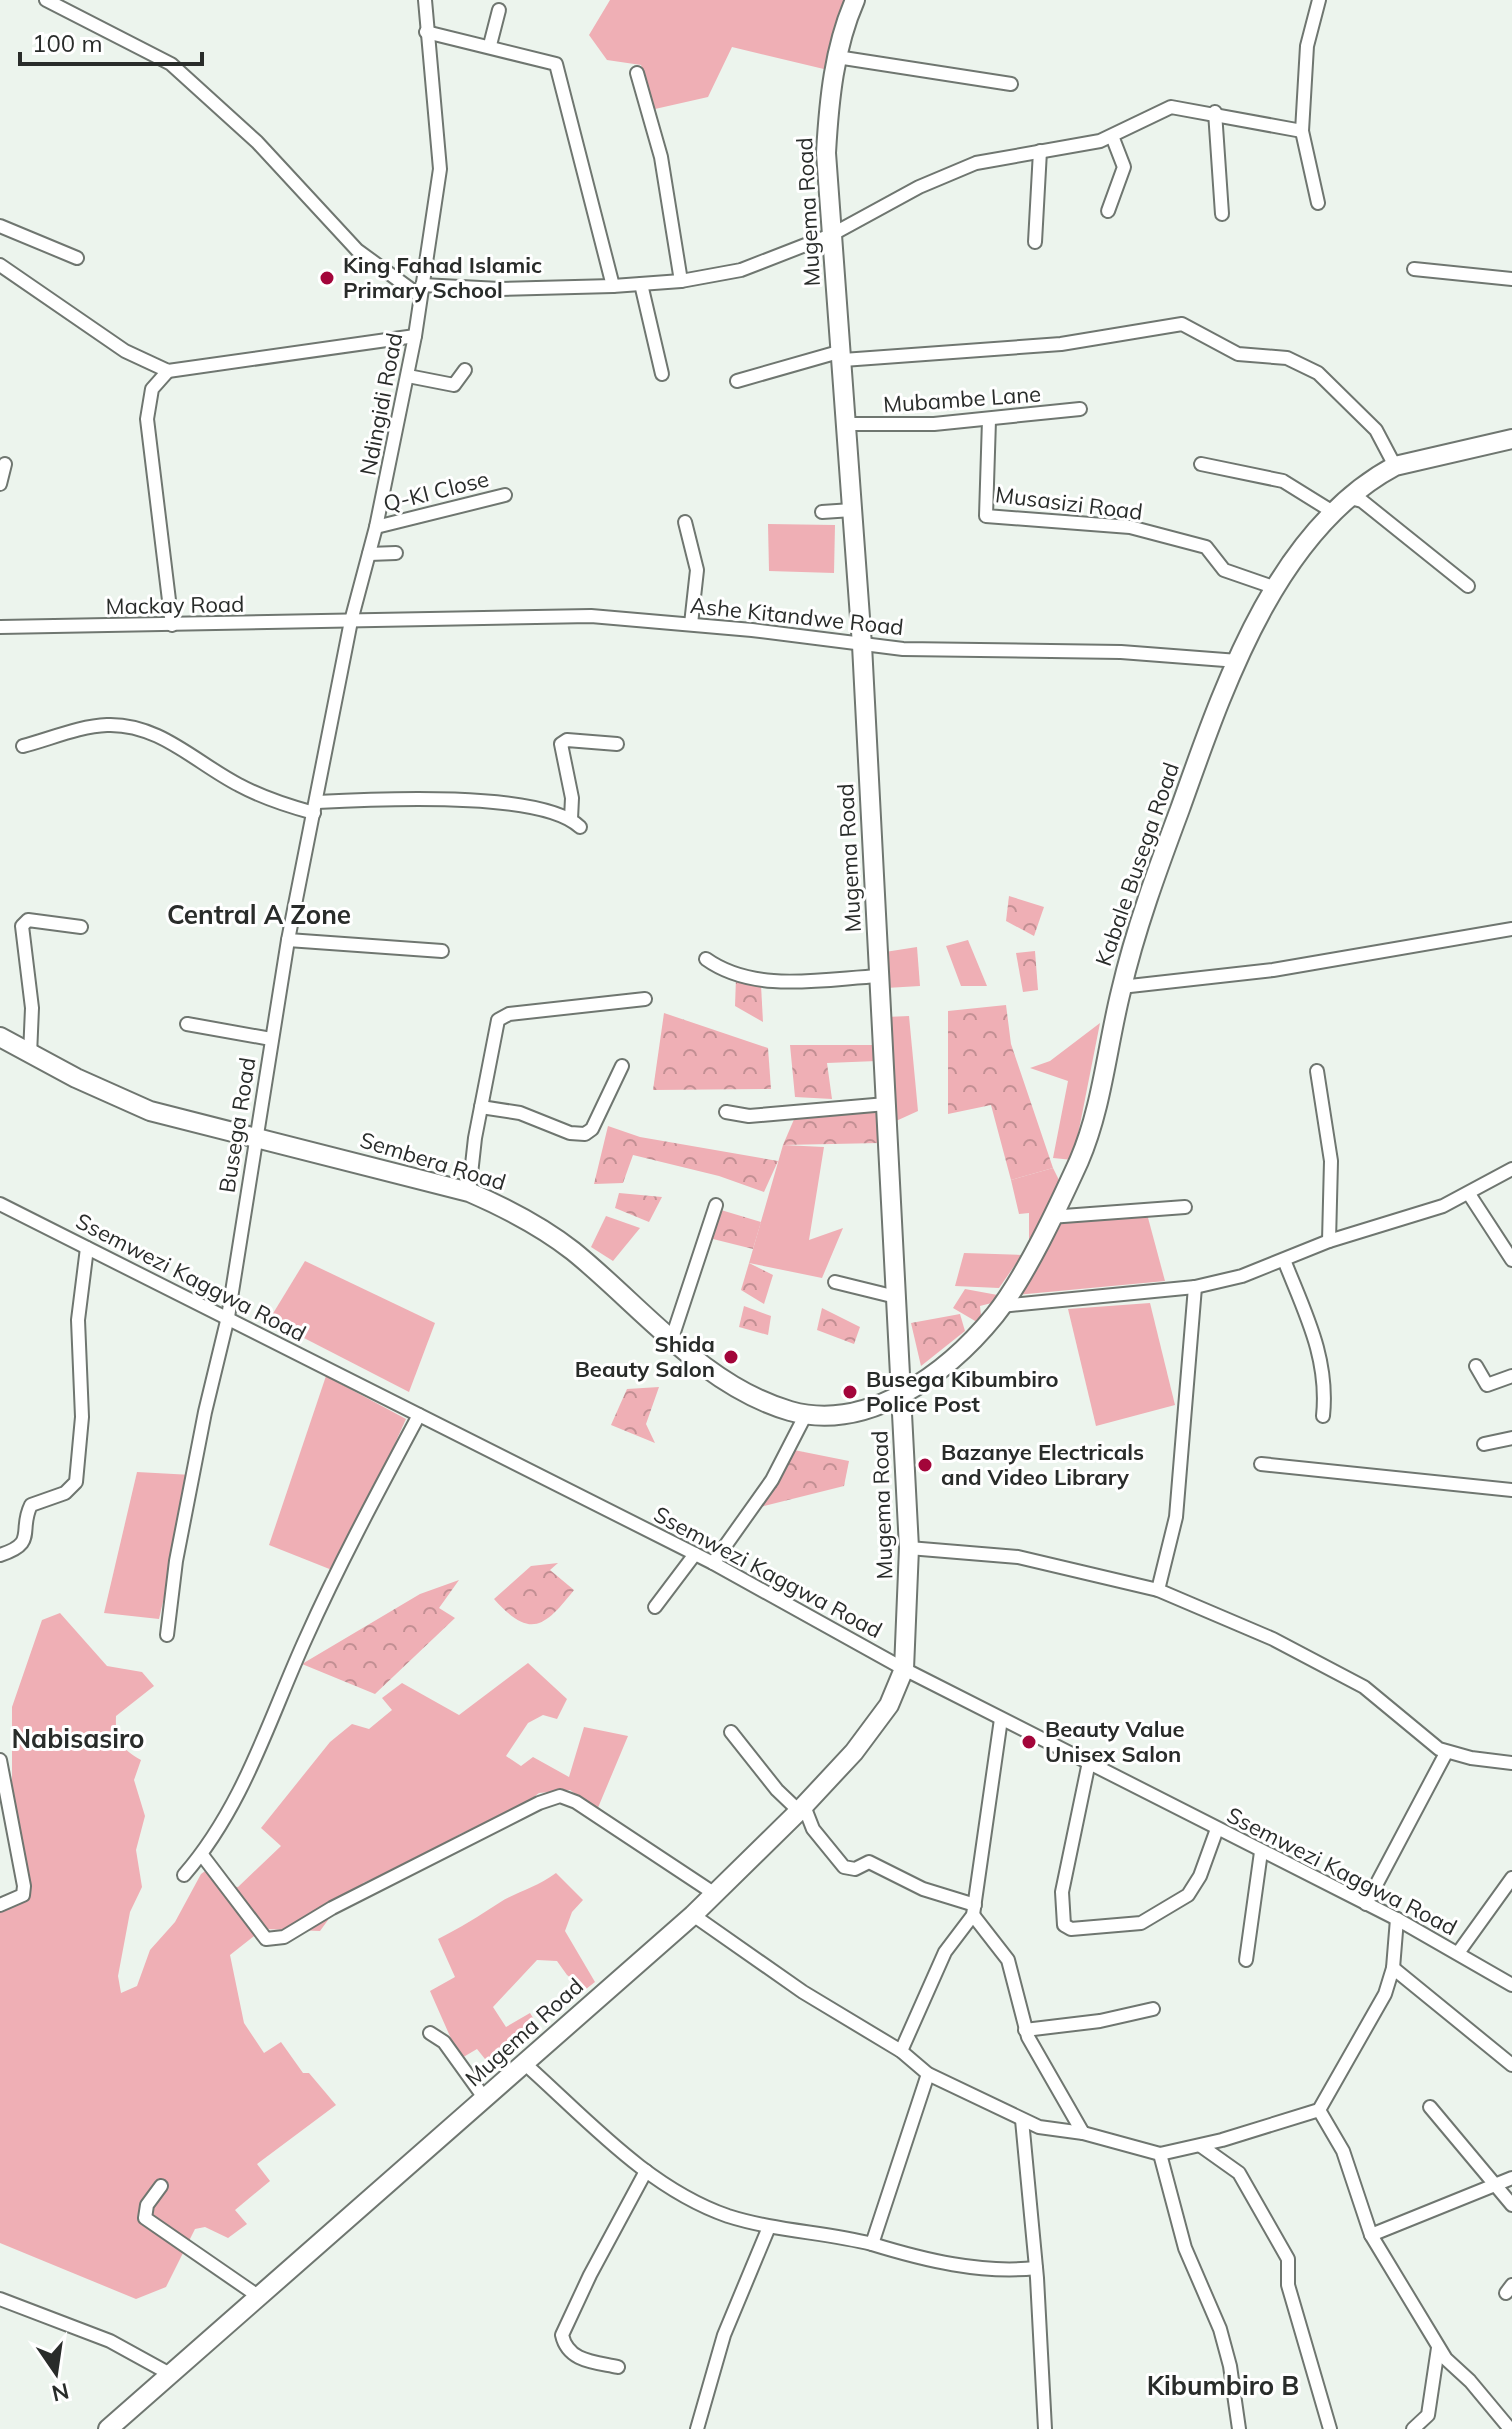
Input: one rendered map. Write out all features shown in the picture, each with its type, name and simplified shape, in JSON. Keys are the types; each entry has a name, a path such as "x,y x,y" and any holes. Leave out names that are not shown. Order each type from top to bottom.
{"street":[{"path":"46,0 171,64 257,142 357,250 421,290 613,286 681,281 741,270 831,235 976,163 1080,146 1112,136 1171,107 1215,112 1302,131"},
{"name":"Ndingidi Road","path":"351,621 376,527 408,376 440,169 425,0"},
{"name":"Mugema Road","path":"108,2429 715,1894 802,1808 875,1727 889,1705 904,1669 909,1548 862,645 826,153 837,57 855,0"},
{"path":"1318,203 1302,131 1307,46 1319,0"},
{"path":"490,45 499,10"},
{"path":"426,32 553,61 560,72 613,286"},
{"path":"837,57 1011,84"},
{"path":"637,73 661,157 681,281"},
{"path":"1215,112 1222,214"},
{"path":"1108,211 1124,167 1112,136"},
{"path":"1035,242 1040,151"},
{"path":"0,226 77,258"},
{"path":"0,265 125,351 168,371 415,336"},
{"path":"1414,269 1512,279"},
{"path":"641,284 662,374"},
{"path":"737,381 843,355 1061,344 1182,324 1238,354 1287,358 1318,373 1376,430 1395,466"},
{"path":"408,376 454,385 460,382 465,370"},
{"path":"168,371 152,389 147,419 172,625"},
{"name":"Mubambe Lane","path":"846,424 989,420 1080,409"},
{"name":"Musasizi Road","path":"989,420 986,516 1130,527 1206,547 1224,570 1276,588"},
{"name":"Kabale Busega Road","path":"901,1395 957,1353 1001,1306 1050,1217 1086,1142 1121,987 1164,854 1212,719 1276,588 1309,538 1347,497 1395,466 1512,439"},
{"path":"0,484 5,464"},
{"path":"1201,464 1283,481 1333,512"},
{"name":"Q-KI Close","path":"376,527 505,495"},
{"path":"1347,497 1362,501 1468,586"},
{"path":"822,512 852,510"},
{"path":"685,522 697,570 691,624"},
{"path":"369,554 396,553"},
{"name":"Ashe Kitandwe Road","path":"351,621 518,615 691,624 903,649 1121,652 1238,661"},
{"name":"Mackay Road","path":"0,627 351,621"},
{"name":"Busega Road","path":"167,1635 184,1518 228,1317 288,940 351,621"},
{"path":"23,746 106,725 141,728 167,739 249,790 316,807 491,801 576,823 561,744 567,740 617,744"},
{"path":"30,1055 32,1008 22,926 28,920 81,927"},
{"path":"1121,987 1273,970 1512,929"},
{"path":"288,940 442,951"},
{"path":"706,959 720,969 769,981 879,976"},
{"path":"469,1192 498,1020 509,1014 645,999"},
{"path":"187,1024 271,1039"},
{"name":"Sembera Road","path":"0,1037 30,1055 150,1111 469,1192 511,1210 555,1238 726,1380 763,1400 806,1414 859,1411 901,1395"},
{"path":"481,1107 520,1113 582,1135 592,1129 622,1066"},
{"path":"1317,1071 1331,1161 1329,1241"},
{"path":"726,1112 749,1116 886,1104"},
{"path":"1001,1306 1195,1287 1242,1276 1329,1241 1418,1216 1469,1194 1512,1169"},
{"path":"1469,1194 1512,1260"},
{"name":"Ssemwezi Kaggwa Road","path":"0,1204 713,1563 904,1669 1397,1919 1512,1985"},
{"path":"672,1338 716,1205"},
{"path":"1050,1217 1185,1207"},
{"path":"0,1555 20,1547 26,1539 31,1505 65,1493 76,1482 82,1417 78,1374 79,1306 87,1248"},
{"path":"1284,1260 1323,1362 1326,1385 1323,1416"},
{"path":"835,1282 896,1297"},
{"path":"1158,1590 1176,1517 1195,1287"},
{"path":"1476,1366 1487,1385 1512,1376"},
{"path":"713,1563 772,1480 806,1414"},
{"path":"184,1875 202,1855 257,1761 307,1636 419,1415"},
{"path":"1484,1444 1512,1438"},
{"path":"1261,1464 1512,1490"},
{"path":"909,1548 1018,1557 1158,1590 1273,1639 1364,1687 1446,1753 1512,1762"},
{"path":"655,1607 695,1554"},
{"path":"901,2051 945,1952 974,1910 1001,1719"},
{"path":"731,1732 777,1790 802,1808 813,1829 844,1867 855,1869 869,1862 974,1910 1008,1960 1025,2030 1083,2133"},
{"path":"1366,1904 1446,1753"},
{"path":"0,1760 24,1886 23,1895 0,1905"},
{"path":"1089,1762 1062,1892 1062,1920 1071,1929 1141,1923 1174,1904 1194,1888 1217,1829"},
{"path":"202,1855 266,1939 278,1940 387,1880 539,1803 560,1796 576,1802 715,1894"},
{"path":"1246,1960 1261,1852"},
{"path":"1458,1953 1512,1878"},
{"path":"693,1915 803,1992 901,2051 928,2074 1022,2120 1160,2154 1201,2146 1319,2110 1385,1994 1393,1968 1397,1919"},
{"path":"1393,1968 1512,2065"},
{"path":"1025,2030 1100,2021 1153,2009"},
{"path":"430,2033 444,2042 485,2099"},
{"path":"524,2063 646,2171 682,2196 727,2215 769,2227 872,2244 906,2255 1006,2271 1036,2268"},
{"path":"872,2244 928,2074"},
{"path":"1430,2107 1512,2205"},
{"path":"1319,2110 1343,2151 1371,2235 1438,2348 1510,2429"},
{"path":"1022,2120 1036,2268 1045,2429"},
{"path":"1201,2146 1239,2173 1288,2259 1288,2285 1330,2429"},
{"path":"1160,2154 1185,2248 1220,2329 1230,2366 1239,2429"},
{"path":"618,2367 569,2353 562,2335 583,2288 646,2171"},
{"path":"1371,2235 1512,2178"},
{"path":"161,2186 147,2205 145,2218 258,2296"},
{"path":"697,2429 724,2335 769,2227"},
{"path":"0,2299 110,2341 170,2374"},
{"path":"1413,2429 1428,2415 1438,2348"}],"green space":[{"path":"610,0 848,0 828,70 732,47 708,97 655,109 641,65 607,60 589,35"},
{"path":"768,524 835,525 834,573 769,571"},
{"path":"1009,896 1044,907 1034,936 1006,921"},
{"path":"968,940 987,986 961,986 946,946"},
{"path":"917,947 920,986 886,988 885,952"},
{"path":"1035,951 1038,990 1023,992 1016,953"},
{"path":"736,978 761,985 763,1022 735,1006"},
{"path":"1006,1005 1011,1044 1053,1168 1011,1180 991,1105 948,1114 948,1011"},
{"path":"664,1013 768,1048 771,1089 653,1090"},
{"path":"909,1016 918,1111 896,1121 886,1017"},
{"path":"1100,1023 1073,1160 1053,1158 1068,1081 1030,1068 1050,1061"},
{"path":"790,1045 876,1045 877,1061 827,1063 832,1099 795,1097"},
{"path":"886,1110 880,1143 783,1145 795,1117"},
{"path":"608,1126 640,1137 778,1161 764,1192 719,1176 633,1155 623,1183 594,1184"},
{"path":"783,1145 824,1147 809,1240 843,1228 822,1278 749,1263"},
{"path":"1053,1168 1061,1184 1029,1244 1029,1213 1019,1214 1011,1180"},
{"path":"619,1193 662,1197 649,1222 615,1208"},
{"path":"721,1210 761,1222 753,1249 709,1238"},
{"path":"1147,1214 1165,1281 1015,1295 1060,1220"},
{"path":"606,1216 640,1228 613,1261 591,1247"},
{"path":"964,1253 1022,1255 999,1288 955,1286"},
{"path":"305,1261 435,1323 409,1392 269,1320"},
{"path":"749,1263 773,1275 764,1304 741,1290"},
{"path":"965,1289 1003,1296 999,1301 980,1306 982,1325 953,1308"},
{"path":"1150,1303 1175,1405 1096,1426 1068,1309"},
{"path":"744,1306 771,1316 768,1335 739,1327"},
{"path":"822,1308 860,1327 854,1344 817,1330"},
{"path":"960,1314 965,1331 921,1366 911,1323"},
{"path":"326,1376 406,1419 337,1572 269,1545"},
{"path":"659,1387 646,1424 655,1443 611,1425 627,1389"},
{"path":"794,1450 849,1461 844,1486 760,1507"},
{"path":"137,1472 192,1475 159,1619 104,1613"},
{"path":"558,1563 550,1570 574,1590 545,1620 527,1624 517,1620 494,1599 531,1566"},
{"path":"459,1580 439,1608 455,1618 375,1694 302,1664 420,1594"},
{"path":"60,1613 107,1666 142,1672 154,1686 116,1716 120,1742 141,1760 134,1780 145,1816 136,1850 142,1887 130,1912 118,1976 121,1993 137,1986 150,1950 175,1922 201,1874 208,1869 223,1885 238,1887 281,1846 261,1828 330,1742 352,1724 369,1729 392,1710 382,1698 402,1683 459,1715 528,1663 567,1699 557,1719 543,1715 528,1723 506,1756 521,1766 533,1757 569,1777 584,1727 628,1736 597,1810 570,1790 539,1793 514,1812 460,1834 421,1858 363,1883 357,1895 324,1904 328,1920 320,1931 263,1929 230,1955 244,2023 264,2053 281,2042 303,2073 309,2073 336,2105 257,2164 270,2181 235,2210 247,2224 228,2238 205,2227 195,2229 166,2287 136,2299 0,2243 0,1904 19,1897 12,1824 12,1707 42,1620"},
{"path":"556,1873 583,1900 572,1912 565,1931 595,1982 586,1989 567,1975 557,1961 537,1960 493,2007 506,2027 530,2013 540,2029 493,2069 477,2049 460,2059 430,1991 455,1977 438,1939"}],"place":[{"name":"King Fahad Islamic Primary School","path":"327,278"},
{"name":"Shida Beauty Salon","path":"731,1357"},
{"name":"Busega Kibumbiro Police Post","path":"850,1392"},
{"name":"Bazanye Electricals and Video Library","path":"925,1465"},
{"name":"Beauty Value Unisex Salon","path":"1029,1742"}],"district":[{"name":"Central A Zone","path":"259,914"},
{"name":"Nabisasiro","path":"78,1738"},
{"name":"Kibumbiro B","path":"1223,2385"}]}
